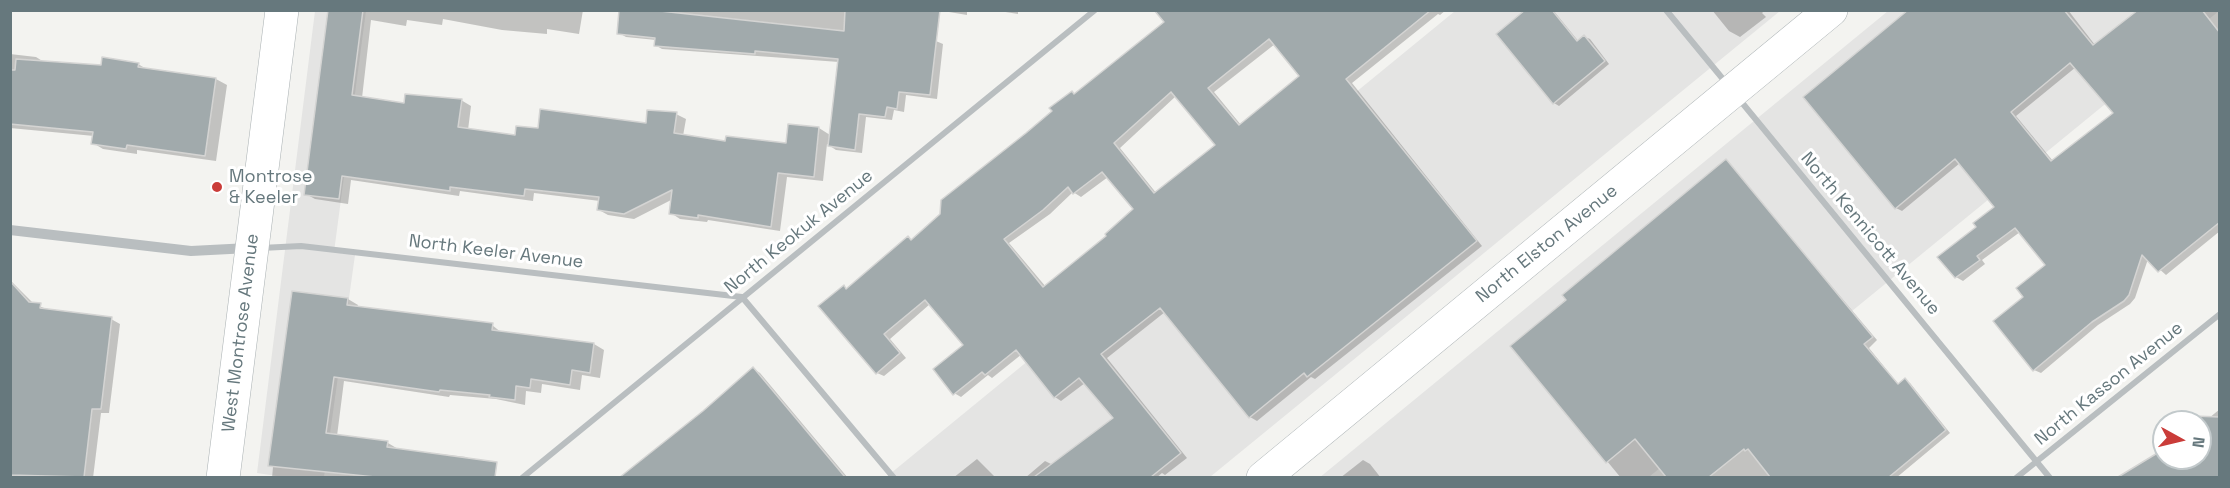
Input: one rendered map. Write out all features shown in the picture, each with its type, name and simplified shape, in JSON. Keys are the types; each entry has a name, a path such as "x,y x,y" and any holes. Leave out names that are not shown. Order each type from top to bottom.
{"main road":[{"name":"West Montrose Avenue","path":"223,477 282,10"},
{"name":"North Elston Avenue","path":"1263,477 1832,10"}],"street":[{"name":"North Keokuk Avenue","path":"522,477 1095,10"},
{"name":"North Kennicott Avenue","path":"1666,10 2050,477"},
{"name":"North Keeler Avenue","path":"10,230 191,251 301,246 742,297"},
{"path":"742,297 894,477"},
{"name":"North Kasson Avenue","path":"2016,477 2220,314"}],"shaded area":[{"path":"315,11 366,11 334,252 355,255 324,477 290,478 257,473"},
{"path":"1455,11 1780,11 1210,477 885,478"},
{"path":"1888,11 2219,11 1649,477 1319,478"}],"building":[{"path":"328,10 363,10 352,95 404,103 405,94 462,99 458,127 515,135 516,126 538,128 540,109 646,123 647,110 677,112 674,133 725,141 726,136 786,143 788,124 819,127 814,177 778,173 771,227 698,215 698,218 669,214 672,190 624,214 597,210 599,197 525,189 524,196 450,187 450,191 342,176 339,199 304,195"},
{"path":"619,10 651,10 844,31 845,10 940,10 930,95 899,92 897,109 887,107 885,117 859,114 855,150 828,146 838,59 755,51 755,54 654,46 655,38 617,34"},
{"path":"1154,10 1431,10 1346,79 1477,241 1307,377 1304,373 1249,418 1160,308 1101,354 1181,453 1151,477 1034,477 1113,418 1079,378 1054,398 1016,350 985,375 982,372 953,395 933,369 963,345 925,300 884,334 900,353 876,374 818,306 844,285 846,289 908,236 911,240 940,214 941,200 1052,111 1049,108 1072,91 1074,94 1164,22","holes":["1269,39 1299,76 1239,125 1208,88","1171,92 1215,145 1154,193 1114,143","1102,172 1133,209 1105,234 1106,236 1043,287 1004,239 1043,210 1068,187 1073,194"]},
{"path":"1525,10 1552,10 1577,41 1584,35 1605,61 1553,104 1496,34"},
{"path":"1908,10 2064,10 2093,45 2138,10 2202,10 2220,33 2220,222 2158,272 2142,255 2129,295 2124,301 2092,322 2033,371 1993,321 2023,297 2016,288 2045,265 2015,228 1977,256 1980,260 1955,278 1937,257 1976,227 1973,223 1994,207 1955,159 1895,209 1803,97","holes":["2070,63 2113,113 2051,161 2011,112"]},
{"path":"102,57 139,63 138,67 216,78 205,156 127,145 126,149 91,144 93,132 10,124 10,70 15,70 16,59 101,65"},
{"path":"1726,159 1873,337 1864,344 1898,384 1905,378 1946,430 1889,477 1770,477 1748,449 1745,451 1744,449 1709,477 1666,477 1635,439 1606,463 1510,346 1566,300 1562,295"},
{"path":"10,281 29,302 41,303 40,308 112,317 101,409 92,409 84,477 10,475"},
{"path":"292,291 348,298 347,305 493,323 492,330 594,343 590,373 572,370 570,385 531,379 530,388 516,386 515,400 489,397 490,395 440,390 439,392 334,377 326,433 388,441 387,447 497,462 495,477 375,477 268,466"},
{"path":"753,367 845,477 620,477 703,411"},
{"path":"2212,417 2220,417 2220,477 2118,477 2152,456 2152,470 2212,470"}],"place":[{"name":"Montrose & Keeler","path":"217,187"}]}
